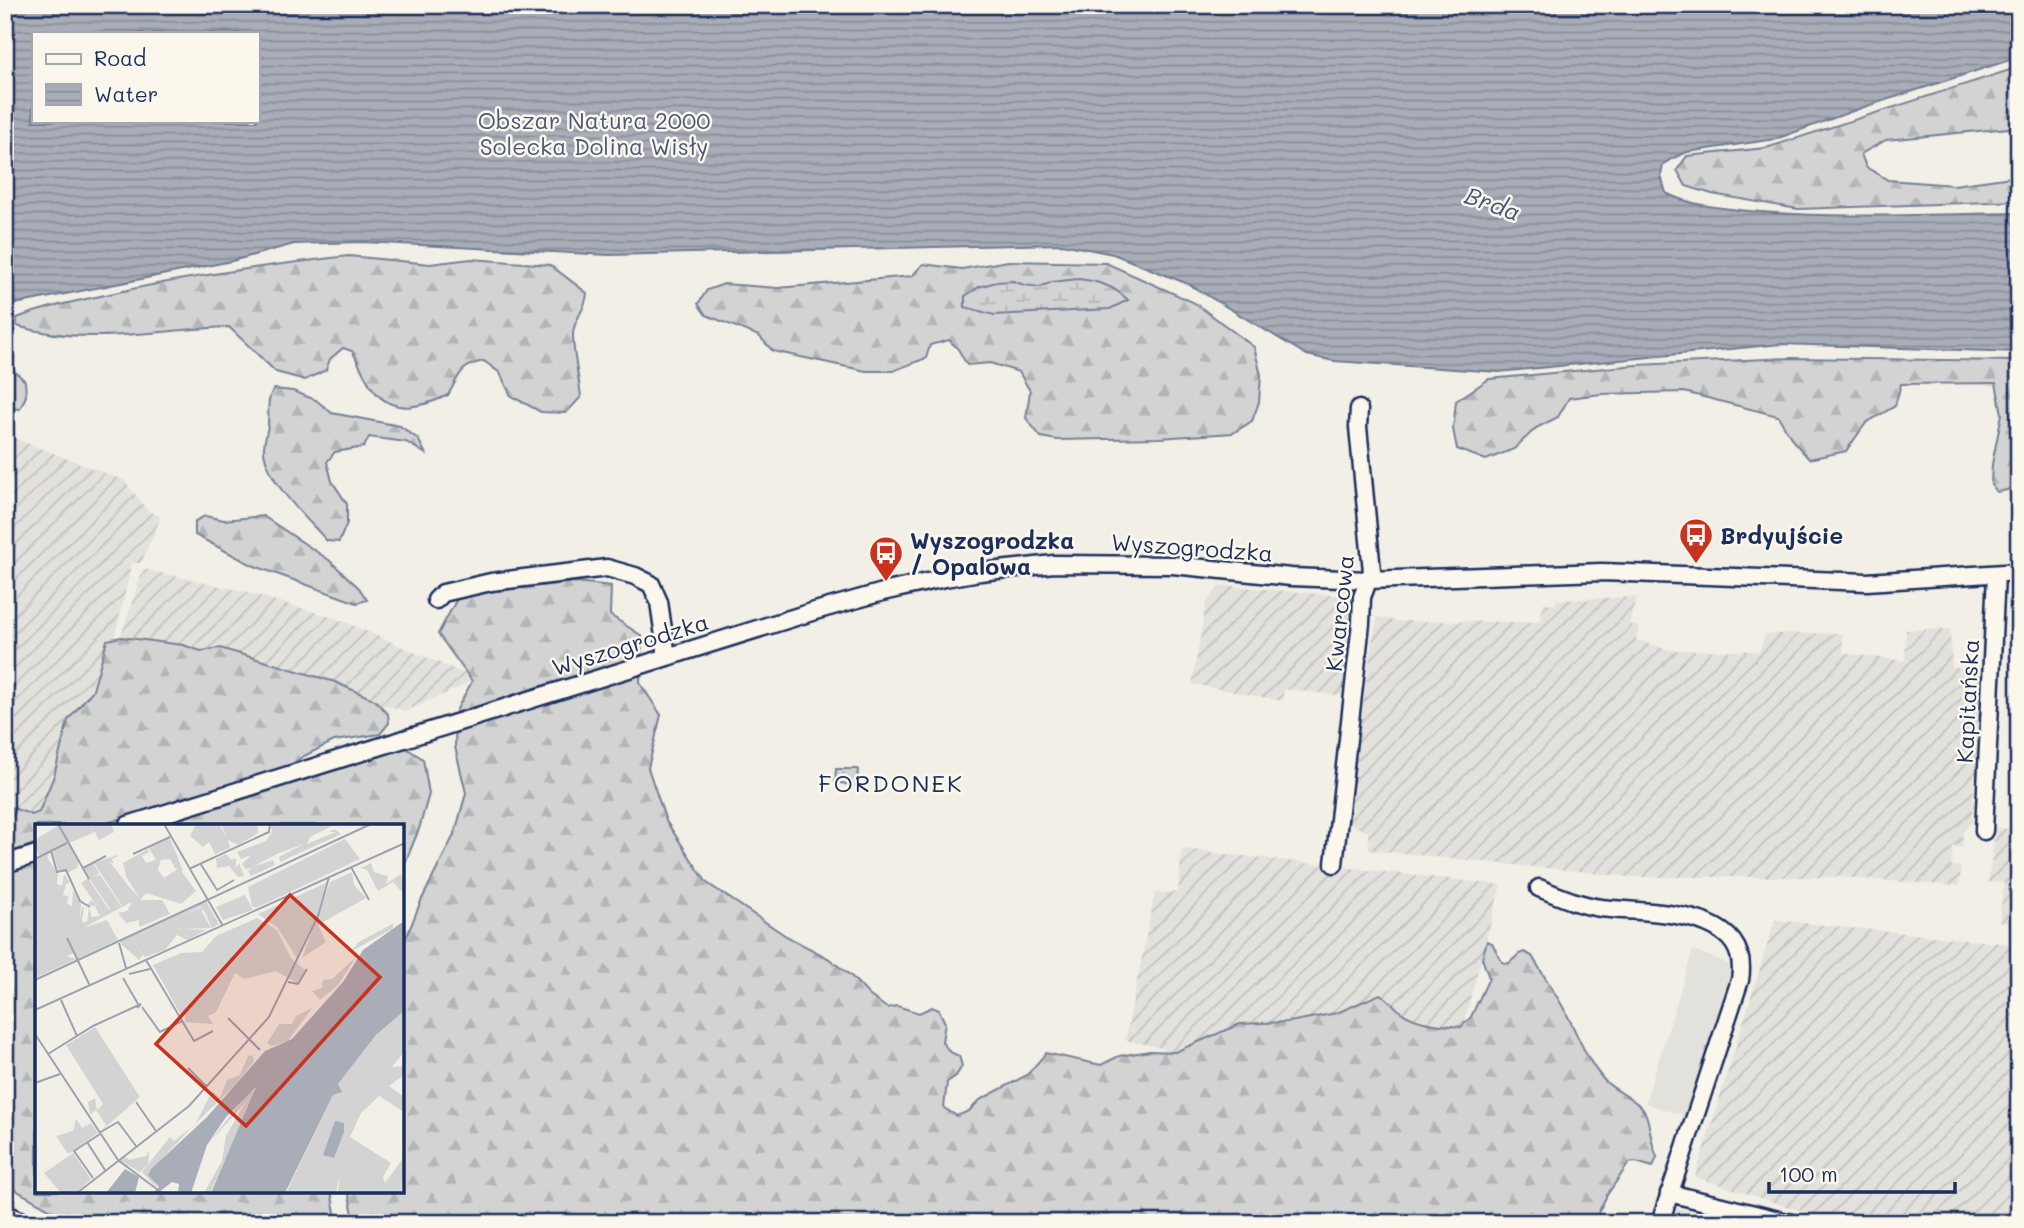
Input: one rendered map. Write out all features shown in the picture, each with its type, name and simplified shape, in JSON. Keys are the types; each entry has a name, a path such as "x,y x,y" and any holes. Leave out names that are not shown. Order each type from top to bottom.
{"main road":[{"path":"5,1215 23,1223"}],"street":[{"name":"Kwarcowa","path":"1339,862 1362,597 1372,571 1358,427 1359,409"},
{"name":"Wyszogrodzka","path":"131,824 889,590 1017,567 1144,563 1291,577 1368,580 1602,572 1867,582 2019,572"},
{"path":"436,600 443,593 491,582 607,568 651,584 659,602 667,657"},
{"name":"Kapitańska","path":"1984,831 1996,574"},
{"path":"5,864 35,855"},
{"path":"1539,888 1598,908 1700,920 1727,936 1740,956 1740,980 1660,1223"},
{"path":"1669,1193 1791,1223"}],"shaded area":[{"path":"5,435 124,480 148,511 161,517 141,563 132,563 111,654 51,824 5,812"},
{"path":"143,569 243,591 338,619 474,678 406,711 214,658 116,651"},
{"path":"1220,585 1343,596 1354,607 1342,696 1284,689 1282,701 1192,684 1206,603"},
{"path":"1637,597 1629,624 1639,627 1636,640 1669,650 1760,651 1765,634 1842,633 1843,653 1905,661 1906,630 1950,629 1952,668 1986,669 1983,778 1974,779 1972,822 1963,832 1962,848 1953,846 1951,866 1961,867 1959,886 1839,877 1632,877 1369,850 1368,832 1346,822 1372,641 1378,617 1395,621 1539,622 1544,602 1555,605 1557,600"},
{"path":"1996,828 2019,830 2019,924 1999,922 2004,883 1988,882"},
{"path":"1182,849 1501,885 1460,1037 1240,1023 1175,1051 1125,1040 1155,893 1178,892"},
{"path":"1775,920 2019,945 2019,1223 1839,1223 1695,1177"},
{"path":"1693,950 1729,964 1730,974 1686,1117 1645,1103"},
{"path":"1671,1206 1728,1223 1666,1223"}],"green space":[{"path":"2019,67 2019,127 1886,140 1861,154 1866,167 1888,180 1954,185 2019,176 2019,201 1798,209 1712,194 1686,186 1677,170 1687,156 1766,148"},
{"path":"349,256 430,264 471,259 550,265 587,293 573,335 581,397 566,413 541,412 511,396 500,373 484,361 465,369 448,395 411,407 393,405 373,390 352,351 343,348 330,359 326,370 305,380 276,372 229,327 96,336 43,332 17,326 17,318 28,314 135,288 227,272"},
{"path":"1008,261 1106,263 1195,303 1254,347 1261,375 1259,402 1252,421 1233,433 1159,438 1057,440 1041,437 1026,418 1030,391 1019,372 990,363 967,365 949,340 930,345 926,358 893,371 866,371 773,351 759,336 706,315 698,304 707,290 724,284 778,288 912,276 923,264 962,269"},
{"path":"1078,279 1105,285 1128,300 1110,309 994,315 965,307 965,296 979,287 996,282 1013,281 1040,287 1052,282"},
{"path":"1790,358 2019,361 2019,484 1997,492 1991,484 1992,464 2002,414 1996,383 1901,384 1895,406 1866,423 1846,451 1809,459 1793,441 1778,416 1684,392 1601,394 1569,398 1558,417 1536,428 1514,449 1486,460 1457,449 1453,429 1456,401 1489,379 1637,365"},
{"path":"5,362 25,381 26,396 20,409 5,408"},
{"path":"274,389 293,391 316,400 332,413 400,426 418,439 426,454 406,442 369,437 364,447 335,452 327,462 332,481 347,504 347,523 339,542 327,541 299,511 267,464 264,445 269,401"},
{"path":"205,516 224,520 263,516 329,560 359,588 367,600 357,603 252,565 195,535 195,521"},
{"path":"575,582 611,586 610,615 642,636 640,683 661,715 648,768 666,821 707,883 786,936 828,958 887,1008 897,1006 919,1013 932,1007 939,1010 945,1023 942,1042 950,1052 959,1056 962,1066 956,1076 947,1082 944,1108 957,1116 969,1111 980,1100 1027,1075 1046,1053 1101,1065 1119,1056 1150,1051 1175,1052 1240,1024 1289,1022 1337,1013 1380,994 1414,1019 1461,1027 1471,1017 1489,978 1482,958 1487,941 1492,943 1502,962 1508,964 1524,952 1532,956 1598,1073 1610,1085 1634,1101 1646,1115 1657,1157 1653,1167 1636,1162 1629,1163 1598,1213 1602,1223 355,1223 348,1193 404,1193 404,944 421,901 455,833 466,793 455,747 456,711 472,681 438,634 459,595"},
{"path":"121,637 183,645 201,651 220,648 335,682 375,700 388,714 389,723 380,734 334,741 302,757 280,774 180,798 149,811 103,824 35,824 35,844 5,854 5,805 32,815 39,812 54,776 68,720 93,690 107,640"},
{"path":"403,746 423,759 429,794 419,829 404,866 404,824 158,824"},
{"path":"836,769 858,769 857,786 835,782"},
{"path":"35,864 35,1193 331,1193 337,1223 82,1223 53,1211 5,1184 5,873"}],"water":[{"name":"Obszar Natura 2000 Solecka Dolina Wisły","path":"5,5 2019,5 2019,57 1861,108 1776,139 1687,152 1663,165 1661,176 1666,193 1686,201 1749,211 1850,215 2019,213 2019,352 1781,344 1499,372 1334,361 1307,355 1188,284 1113,254 1062,244 609,255 363,242 294,244 232,261 5,306"}],"place":[{"name":"Brdyujście","path":"1696,565"},
{"name":"Wyszogrodzka / Opalowa","path":"886,583"}],"district":[{"name":"FORDONEK","path":"891,782"}],"water label":[{"name":"Brda","path":"1493,203"}]}
